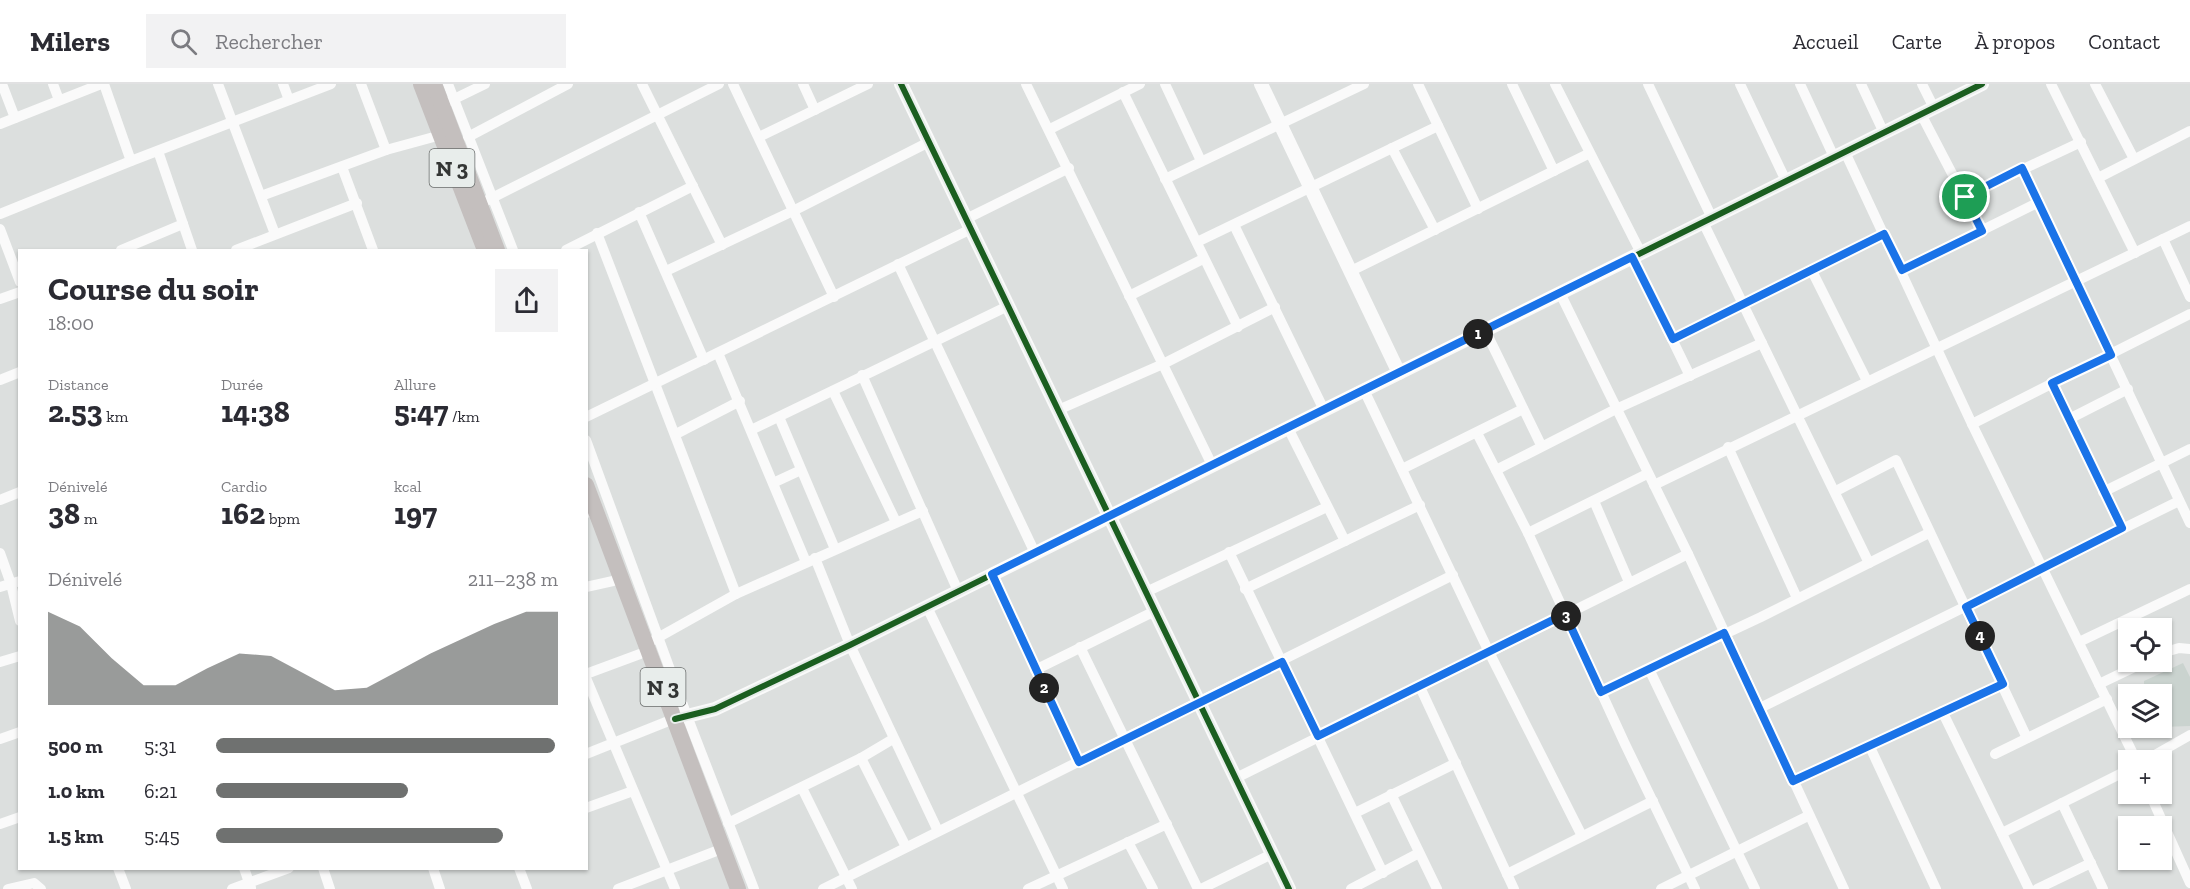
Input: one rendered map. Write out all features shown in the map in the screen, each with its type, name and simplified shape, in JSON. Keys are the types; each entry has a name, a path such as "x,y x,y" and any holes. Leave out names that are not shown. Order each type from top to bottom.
{"main road":[{"name":"N 3","path":"422,84 485,249"},
{"name":"N 3","path":"434,84 448,102 487,201 497,249"},
{"name":"N 3","path":"588,490 676,719 720,850 738,889"},
{"name":"N 3","path":"588,515 613,582 648,645"},
{"name":"N 3","path":"720,850 728,889"}],"street":[{"path":"2,84 15,118"},
{"path":"53,84 59,100"},
{"path":"0,124 102,84 130,160"},
{"path":"218,84 275,234"},
{"path":"283,84 289,100"},
{"path":"0,214 130,160 331,84"},
{"path":"361,84 386,150"},
{"path":"448,84 448,102 468,138 487,201 512,249"},
{"path":"448,102 485,84"},
{"path":"468,138 568,84"},
{"path":"642,84 722,245"},
{"path":"487,201 657,113 719,84"},
{"path":"733,84 834,297"},
{"path":"803,84 815,110"},
{"path":"759,137 868,84"},
{"path":"1026,84 1050,129 1212,465"},
{"path":"1050,129 1140,84"},
{"path":"1165,84 1201,161"},
{"path":"1261,84 1399,373"},
{"path":"1165,179 1362,84"},
{"path":"1418,84 1478,209"},
{"path":"1555,84 1690,376"},
{"path":"1648,84 1743,304 1836,490 1869,562"},
{"path":"1740,84 1786,181"},
{"path":"1800,84 1902,270 1972,424 2131,750"},
{"path":"1861,84 1884,133"},
{"path":"1922,84 1934,108"},
{"path":"588,753 676,719 715,709 850,645 1982,84"},
{"path":"2051,84 2100,177 2135,253"},
{"path":"2095,84 2134,159"},
{"path":"903,85 1289,889"},
{"path":"1514,85 1554,171"},
{"path":"1123,92 1238,327"},
{"path":"1921,114 1982,231"},
{"path":"1197,242 1438,126"},
{"path":"2100,177 2190,131"},
{"path":"261,196 386,150 441,135"},
{"path":"666,271 793,211 929,142"},
{"path":"1965,197 2081,142"},
{"path":"1392,148 1435,230"},
{"path":"158,151 192,249"},
{"path":"1351,271 1588,154"},
{"path":"342,167 373,249"},
{"path":"588,416 898,264 1069,168"},
{"path":"2022,168 2190,523"},
{"path":"568,249 693,186"},
{"path":"1902,270 2039,202"},
{"path":"239,249 357,203"},
{"path":"639,212 704,360"},
{"path":"124,249 183,224"},
{"path":"1234,225 1324,410"},
{"path":"1653,485 2190,226"},
{"path":"0,229 18,277"},
{"path":"597,233 736,594"},
{"path":"1673,339 1812,272 1884,234"},
{"path":"2163,239 2190,297"},
{"path":"1129,296 1203,259"},
{"path":"898,264 1035,553"},
{"path":"1812,272 1867,381"},
{"path":"0,299 18,293"},
{"path":"1560,293 1688,554 1758,709 1844,889"},
{"path":"751,430 1008,306"},
{"path":"1058,410 1162,364 1275,307"},
{"path":"1972,424 2190,314"},
{"path":"1485,330 1541,445"},
{"path":"1496,470 1541,445 1616,409 1762,343"},
{"path":"718,353 772,483 938,831"},
{"path":"0,380 18,373"},
{"path":"862,375 958,591"},
{"path":"2052,383 2122,528"},
{"path":"2069,419 2128,389"},
{"path":"1365,390 1489,652 1582,836"},
{"path":"833,391 896,522"},
{"path":"676,434 740,402"},
{"path":"1402,469 1523,409"},
{"path":"779,417 835,549"},
{"path":"1288,428 1344,541"},
{"path":"1477,433 1528,533 1695,889"},
{"path":"588,447 648,645 676,719 728,823 754,889"},
{"path":"1728,447 1797,598"},
{"path":"2103,492 2190,449"},
{"path":"1836,490 1896,460 2027,738"},
{"path":"772,483 801,470"},
{"path":"1528,533 1647,474"},
{"path":"0,500 18,493"},
{"path":"1594,501 1629,582"},
{"path":"1758,709 2179,501"},
{"path":"1245,589 1420,505"},
{"path":"1146,592 1327,507"},
{"path":"588,675 648,645 736,594 923,511"},
{"path":"1601,692 1929,533"},
{"path":"1229,552 1383,873"},
{"path":"0,553 18,614"},
{"path":"1236,778 1688,554"},
{"path":"992,574 1079,762"},
{"path":"823,889 1282,662 1453,574"},
{"path":"588,587 613,582"},
{"path":"2079,642 2190,589"},
{"path":"927,606 1063,889"},
{"path":"1035,670 1155,611"},
{"path":"1080,646 1124,741 1199,889 1272,854"},
{"path":"2172,650 2190,648"},
{"path":"0,662 18,657"},
{"path":"1649,669 1755,889"},
{"path":"2099,684 2124,672"},
{"path":"588,681 675,889"},
{"path":"1793,781 2003,684"},
{"path":"1420,687 1514,889"},
{"path":"1995,754 2107,699"},
{"path":"1942,711 2029,889"},
{"path":"0,739 18,733"},
{"path":"2164,750 2190,735"},
{"path":"728,823 861,758 893,739"},
{"path":"1870,747 1936,889"},
{"path":"861,758 906,847"},
{"path":"1355,813 1456,763"},
{"path":"2002,833 2118,775"},
{"path":"802,788 852,889"},
{"path":"588,807 633,791"},
{"path":"1391,794 1437,889"},
{"path":"1507,874 1653,801"},
{"path":"2062,803 2103,889"},
{"path":"2154,804 2190,883"},
{"path":"1661,889 1808,816"},
{"path":"0,824 18,818"},
{"path":"1028,889 1167,824"},
{"path":"1128,842 1153,889"},
{"path":"618,889 720,850"},
{"path":"1351,889 1419,853"},
{"path":"2037,889 2091,863"},
{"path":"119,870 126,889"},
{"path":"245,870 250,886"},
{"path":"232,889 250,886 285,870"},
{"path":"324,870 330,889"},
{"path":"434,870 440,889"},
{"path":"520,870 527,889"},
{"path":"8,889 34,883 41,889"}],"shaded area":[{"path":"2183,663 2190,677 2190,726 2172,727 2172,684 2144,684 2144,681 2164,672 2172,672 2172,668"}],"cycle path":[{"path":"901,84 1289,889"},
{"path":"675,719 715,709 850,645 1982,84"}],"route":[{"path":"2022,168 2111,355 2052,383 2122,528 1966,607 2003,684 1793,781 1724,633 1601,692 1565,614 1318,736 1282,662 1079,762 992,574 1632,257 1673,339 1812,272 1884,234 1902,270 1982,231 1965,197 2022,168"}]}
